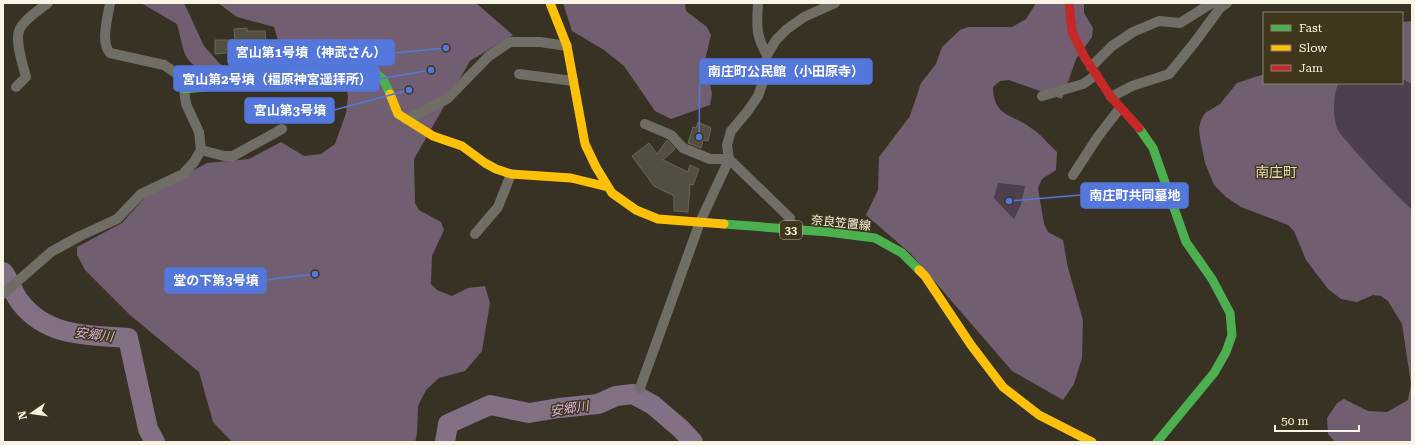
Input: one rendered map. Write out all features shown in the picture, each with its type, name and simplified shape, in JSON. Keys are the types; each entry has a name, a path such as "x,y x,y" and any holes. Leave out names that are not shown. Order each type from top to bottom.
{"street":[{"path":"16,87 26,77 18,44 19,30 31,16 48,3"},
{"path":"3,294 51,252 80,236 117,220 141,194 183,174 194,162 201,150 200,132 186,104 184,89 179,75 164,65 110,53 106,49 104,40 110,3"},
{"name":"奈良笠置線","path":"550,3 567,46 585,144 596,168 612,193 636,210 658,219 828,232 875,238 902,252 925,276 971,345 1003,386 1039,416 1092,442"},
{"path":"758,3 756,30 760,43 767,55"},
{"path":"640,388 700,222 729,159 727,145 731,130 747,112 758,96 765,76 767,55 776,40 787,29 804,17 835,3"},
{"path":"1069,3 1072,32 1110,97 1135,123 1153,148 1186,242 1212,279 1230,313 1232,335 1226,352 1214,373 1157,442"},
{"path":"1042,96 1083,84 1112,46 1133,32 1159,21 1180,23 1212,3"},
{"path":"1110,97 1132,86 1169,74 1220,8 1227,3"},
{"path":"406,120 447,98 489,56 510,42 540,42 567,46"},
{"path":"233,63 291,70 297,74"},
{"path":"184,89 266,81 347,64 370,69 383,79 398,114 433,136 462,146 485,163 512,174 571,178 608,187"},
{"path":"519,74 573,81"},
{"path":"1073,175 1097,138 1120,108"},
{"path":"645,124 671,135 683,148 710,159 729,159 790,218 788,229"},
{"path":"201,150 224,156 233,156 282,129"},
{"path":"475,234 498,206 512,174"}],"shaded area":[{"path":"141,3 184,3 204,46 220,64 231,70 228,79 200,70 191,63 184,51 177,24"},
{"path":"218,3 476,3 513,35 470,61 414,159 415,203 419,210 441,222 444,230 432,256 431,284 437,290 452,296 468,288 485,286 490,303 482,351 465,371 439,378 426,390 418,406 417,434 415,442 232,442 213,422 199,372 130,315 85,270 77,255 77,247 122,223 147,195 207,163 249,159 281,142 304,156 321,154 335,144 346,113 348,96 345,80 335,58 301,58 282,53 274,27 237,17"},
{"path":"563,3 685,3 686,11 707,27 711,35 705,60 712,94 710,105 671,119 655,111 624,66 604,50 572,31"},
{"path":"1036,3 1084,3 1084,13 1093,28 1092,37 1076,59 1062,99 1009,80 1000,81 993,87 996,104 1000,109 1005,114 1035,130 1057,152 1056,170 1042,179 1038,188 1044,224 1048,232 1063,240 1068,268 1083,320 1082,358 1074,384 1063,400 1012,371 911,254 866,215 878,190 879,157 910,116 921,83 936,64 942,47 960,30 968,27 1012,27 1026,19","holes":["998,183 1025,186 1021,204 1014,219 994,198"]},
{"path":"1412,21 1412,84 1403,80 1403,22"},
{"path":"1263,74 1263,84 1338,84 1334,105 1337,128 1372,170 1412,209 1412,442 1335,442 1328,434 1327,418 1337,403 1344,399 1368,411 1387,412 1408,400 1411,384 1402,324 1388,301 1381,296 1373,295 1357,302 1341,299 1328,289 1306,260 1294,231 1288,225 1241,207 1226,197 1214,185 1205,163 1199,128 1205,113 1220,104 1237,83"},
{"path":"1403,80 1412,84 1412,209 1372,170 1337,128 1334,111 1338,84 1403,84"},
{"path":"998,183 1025,186 1021,204 1014,219 994,198"}],"building":[{"path":"247,28 247,31 265,31 266,47 226,49 226,53 215,54 215,40 235,40 234,29"},
{"path":"698,122 711,128 708,141 703,140 701,148 688,143 693,127 696,128"},
{"path":"667,140 675,149 663,160 688,172 690,165 699,169 693,185 690,184 688,212 674,211 674,196 654,186 632,156 649,143 657,154"}],"waterway":[{"name":"安郷川","path":"3,272 20,302 42,322 55,328 83,335 128,338 148,429 155,442"},
{"name":"安郷川","path":"445,442 448,424 490,405 529,413 598,404 616,396 633,394 653,405 681,429 693,442"}],"traffic: fast":[{"path":"184,89 266,81 347,64 370,69 383,79 390,94"},
{"path":"1139,128 1153,148 1186,242 1212,279 1230,313 1232,335 1226,352 1214,373 1157,442"},
{"path":"724,224 828,232 875,238 902,253 919,270"}],"traffic: slow":[{"path":"550,3 567,46 585,144 596,167 612,193 636,210 658,219 724,224"},
{"path":"390,94 398,114 433,136 462,146 496,169 511,174 571,178 608,187"},
{"path":"919,270 925,276 971,345 1003,387 1039,415 1092,442"}],"traffic: jam":[{"path":"1069,3 1072,32 1085,58 1111,97 1139,128"}],"place":[{"name":"宮山第1号墳（神武さん）","path":"446,48"},
{"name":"宮山第2号墳（橿原神宮遥拝所）","path":"431,70"},
{"name":"宮山第3号墳","path":"409,90"},
{"name":"南庄町公民館（小田原寺）","path":"699,137"},
{"name":"南庄町共同墓地","path":"1009,201"},
{"name":"堂の下第3号墳","path":"315,274"}],"district":[{"name":"南庄町","path":"1276,172"}]}
